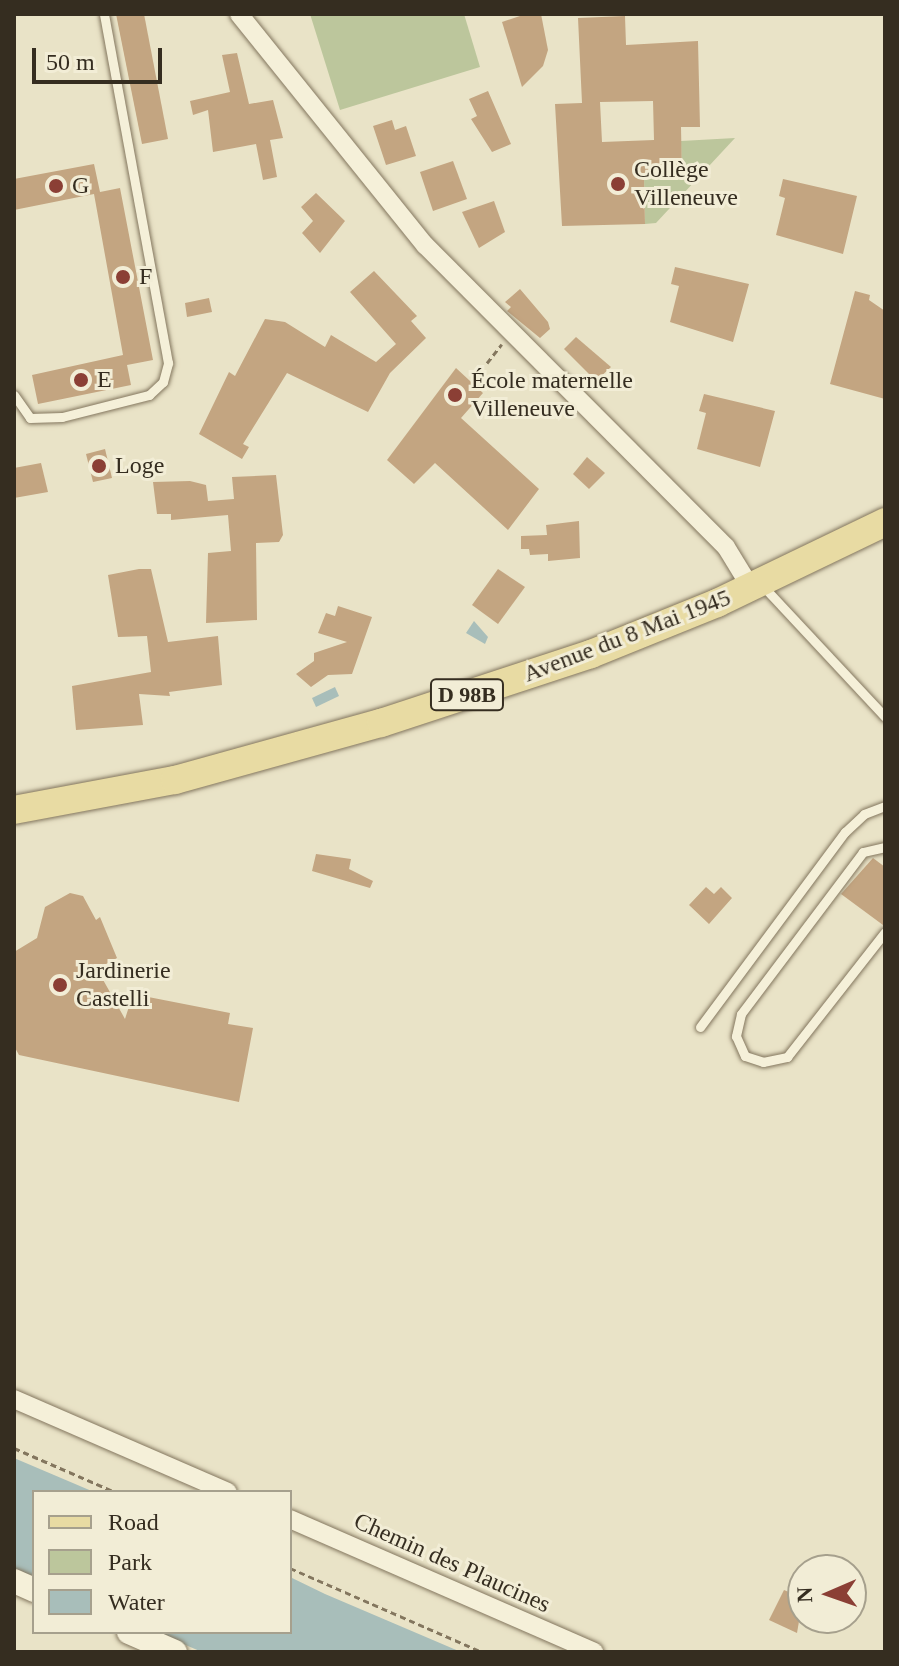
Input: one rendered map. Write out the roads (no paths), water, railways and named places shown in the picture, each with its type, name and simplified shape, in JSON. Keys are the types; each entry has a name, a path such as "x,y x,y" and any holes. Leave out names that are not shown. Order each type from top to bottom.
{"main road":[{"name":"Avenue du 8 Mai 1945","path":"14,825 85,812 175,780 381,723 561,664 756,586 885,522"},
{"name":"Avenue du 8 Mai 1945","path":"14,810 175,780"},
{"path":"134,1634 175,1652"}],"street":[{"path":"239,14 425,245 589,408 601,427 726,547 756,586"},
{"path":"425,245 448,282 503,342 581,416 601,427"},
{"path":"14,1399 223,1490"},
{"name":"Chemin des Plaucines","path":"292,1520 594,1652"}],"lane":[{"path":"14,395 30,418 62,417 149,395 163,382 168,363 104,14"},
{"path":"756,586 885,717"},
{"path":"700,1027 845,832 864,814 885,806"},
{"path":"885,847 863,852 741,1014 736,1036 745,1056 763,1062 787,1057 885,932"}],"water":[{"path":"474,621 488,637 485,644 466,633"},
{"path":"335,687 339,696 316,707 312,698"},
{"path":"14,1458 89,1490 32,1490 32,1578 14,1570"},
{"path":"292,1578 461,1652 202,1652 160,1634 292,1634"}],"place":[{"name":"Collège Villeneuve","path":"618,184"},
{"name":"G","path":"56,186"},
{"name":"F","path":"123,277"},
{"name":"E","path":"81,380"},
{"name":"École maternelle Villeneuve","path":"455,395"},
{"name":"Loge","path":"99,466"},
{"name":"Jardinerie Castelli","path":"60,985"}]}
